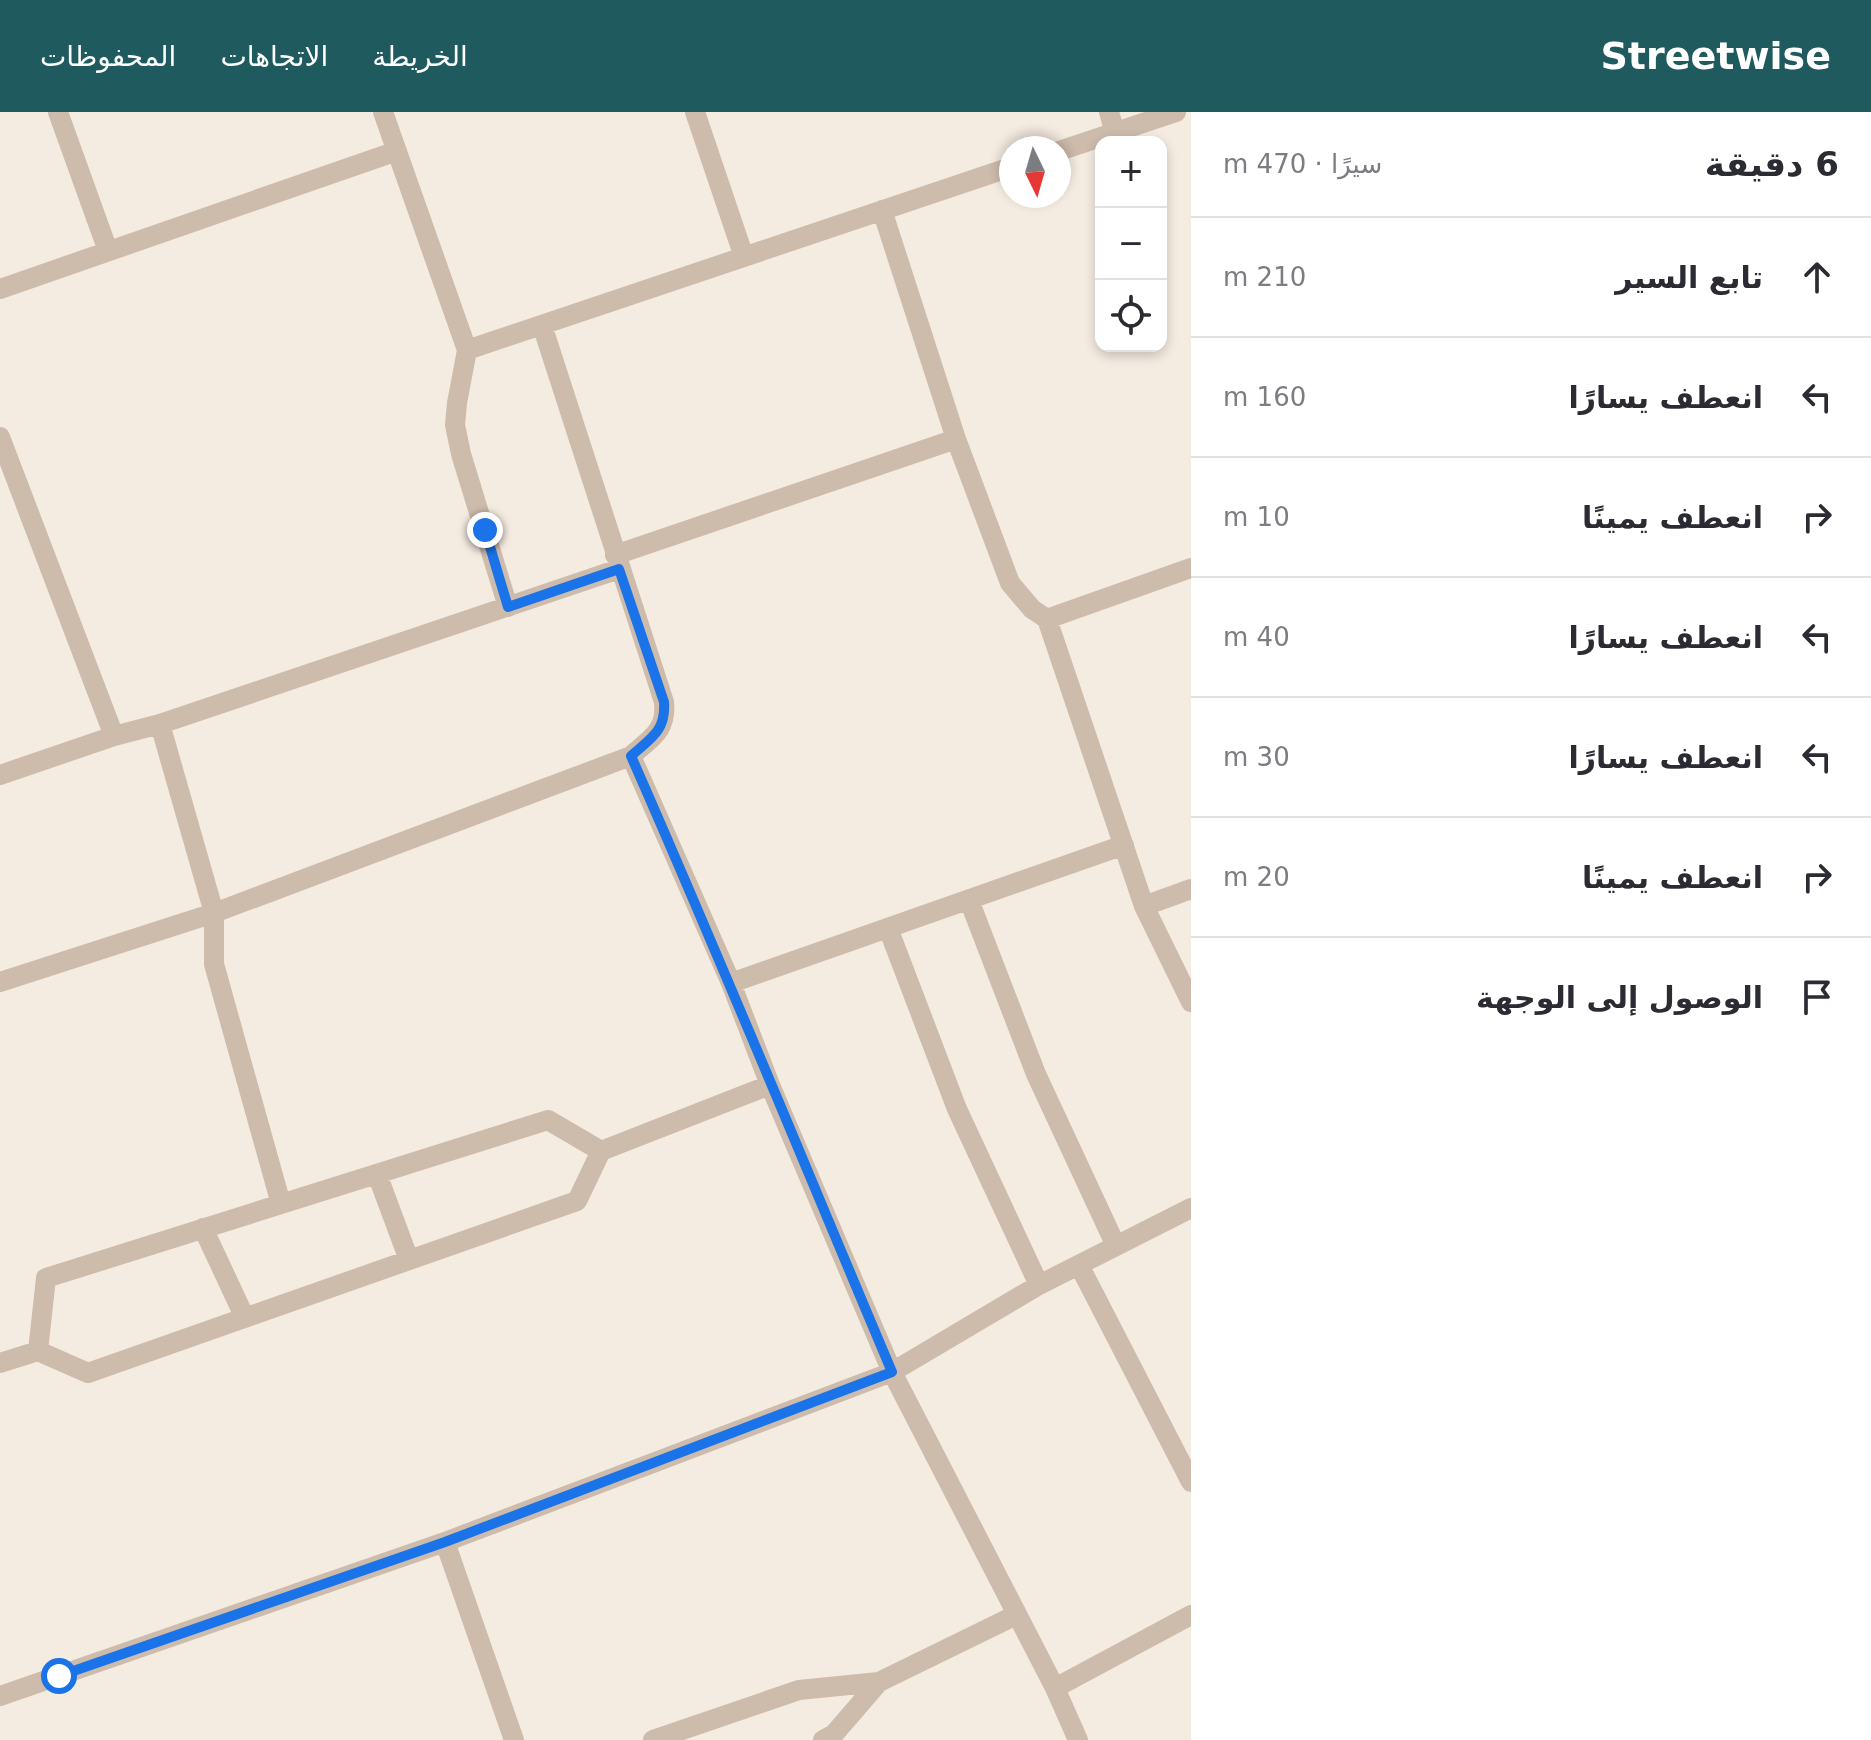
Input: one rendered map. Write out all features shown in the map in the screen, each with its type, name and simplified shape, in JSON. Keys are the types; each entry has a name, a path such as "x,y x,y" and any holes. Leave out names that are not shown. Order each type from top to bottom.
{"street":[{"path":"58,112 108,251"},
{"path":"383,112 467,350 455,425 508,607"},
{"path":"695,112 744,257"},
{"path":"1109,112 1115,133"},
{"path":"1071,147 1176,112"},
{"path":"0,289 397,151"},
{"path":"467,350 999,171"},
{"path":"882,210 956,439 1010,583 1032,609 1047,619 1144,906 1191,1002"},
{"path":"0,982 214,913 631,756 659,732 665,718 664,702 542,325"},
{"path":"0,437 114,736"},
{"path":"0,775 508,607 617,562 956,439"},
{"path":"1047,619 1191,568"},
{"path":"160,724 214,913 214,964 281,1204"},
{"path":"631,756 731,983 770,1085 892,1372 1055,1688 1078,1740"},
{"path":"731,983 1124,845"},
{"path":"1144,906 1191,889"},
{"path":"969,900 1036,1074 1116,1246"},
{"path":"888,928 957,1109 1039,1285"},
{"path":"0,1363 38,1351 88,1373 577,1201 601,1151 770,1085"},
{"path":"38,1351 46,1278 548,1120 601,1151"},
{"path":"377,1174 409,1260"},
{"path":"0,1696 445,1542 892,1372 1039,1285 1191,1208"},
{"path":"203,1228 245,1318"},
{"path":"1079,1265 1191,1482"},
{"path":"445,1542 514,1740"},
{"path":"653,1740 799,1690 879,1682 1016,1615"},
{"path":"1055,1688 1191,1615"},
{"path":"823,1740 834,1734 879,1682"}],"route":[{"path":"59,1676 445,1542 892,1372 770,1085 731,983 631,756 659,732 665,718 664,702 619,569 508,607 485,530"}]}
